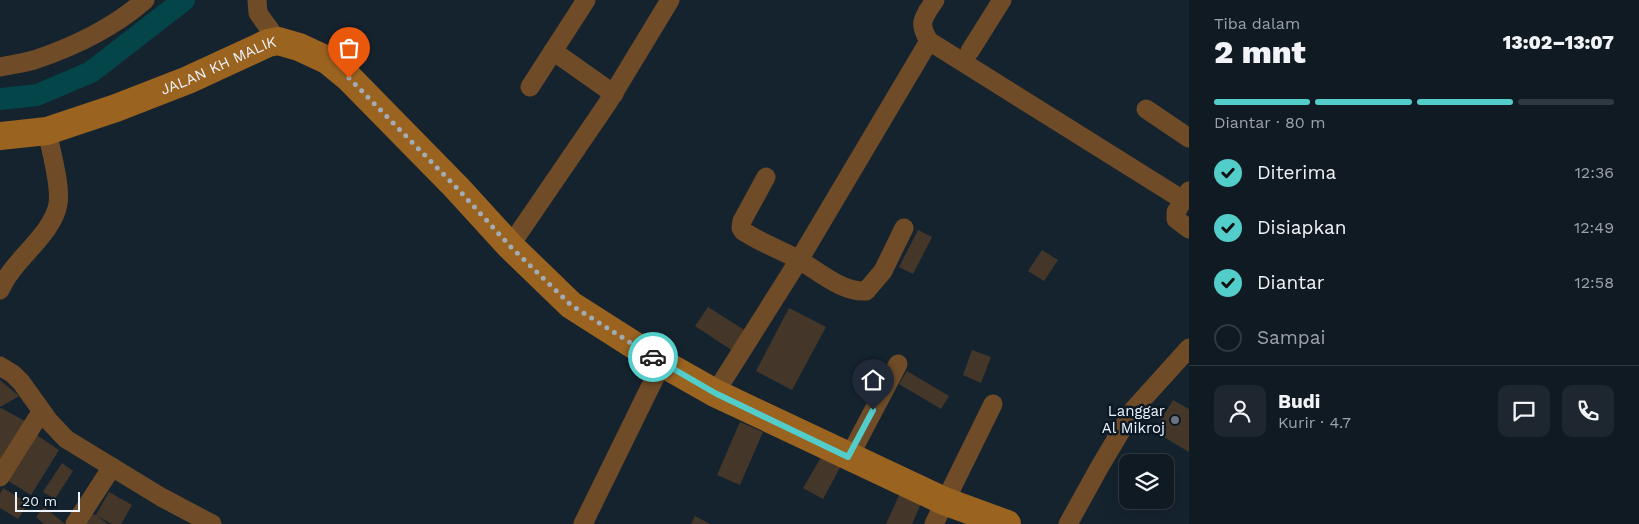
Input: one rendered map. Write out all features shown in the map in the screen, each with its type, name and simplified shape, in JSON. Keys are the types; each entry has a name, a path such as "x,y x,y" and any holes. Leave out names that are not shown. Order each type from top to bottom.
{"street":[{"path":"0,67 33,60 90,37 132,11 145,0"},
{"path":"257,0 258,13 278,42"},
{"path":"530,87 586,0"},
{"path":"510,246 614,94 670,0"},
{"path":"935,0 922,23 923,31 929,41 1186,195 1176,212 1176,219 1189,229"},
{"path":"970,51 1002,0"},
{"path":"715,393 799,260 929,41"},
{"name":"JALAN KH MALIK","path":"0,136 47,132 188,80 259,46 278,42 299,47 326,60 349,78 457,188 510,246 571,305 662,363 715,393 848,457 939,512 1007,524"},
{"path":"552,51 614,94"},
{"path":"1146,109 1189,138"},
{"path":"3,277 48,227 58,204 58,192 47,132"},
{"path":"766,177 742,221 741,228 743,232 799,260 845,288 857,292 866,291 883,271 904,228"},
{"path":"1068,524 1134,409 1189,348"},
{"path":"583,524 662,363"},
{"path":"848,457 898,364"},
{"path":"0,366 22,382 41,412 66,439 161,497 212,524"},
{"path":"939,512 993,404"},
{"path":"0,477 41,412"},
{"path":"75,524 112,467"}],"building":[{"path":"918,230 932,237 913,274 899,267"},
{"path":"1042,250 1058,260 1044,281 1028,271"},
{"path":"708,307 746,331 733,351 695,326"},
{"path":"789,308 826,327 792,390 756,371"},
{"path":"972,350 991,357 981,383 963,375"},
{"path":"907,371 949,396 941,409 899,384"},
{"path":"0,380 19,396 0,407"},
{"name":"Langgar Al Mikroj","path":"1173,400 1189,409 1189,452 1154,431"},
{"path":"0,409 25,421 0,468"},
{"path":"740,422 763,432 740,485 717,475"},
{"path":"35,434 59,450 31,495 5,479"},
{"path":"823,454 842,464 823,499 803,488"},
{"path":"62,463 73,471 55,499 43,492"},
{"path":"3,488 28,503 18,519 0,508 0,494"},
{"path":"901,491 922,501 912,524 886,524"},
{"path":"109,492 132,505 121,524 112,524 97,516 108,524 84,524 90,514 96,515"},
{"path":"44,507 65,524 44,524 36,517"},
{"path":"695,516 710,524 691,524"}],"waterway":[{"path":"0,99 37,95 91,72 184,0"}],"way so far":[{"path":"349,78 457,188 510,246 571,305 653,357"}],"place":[{"name":"Langgar Al Mikroj","path":"1175,420"}],"route":[{"path":"653,357 715,393 848,457 873,410"}]}
